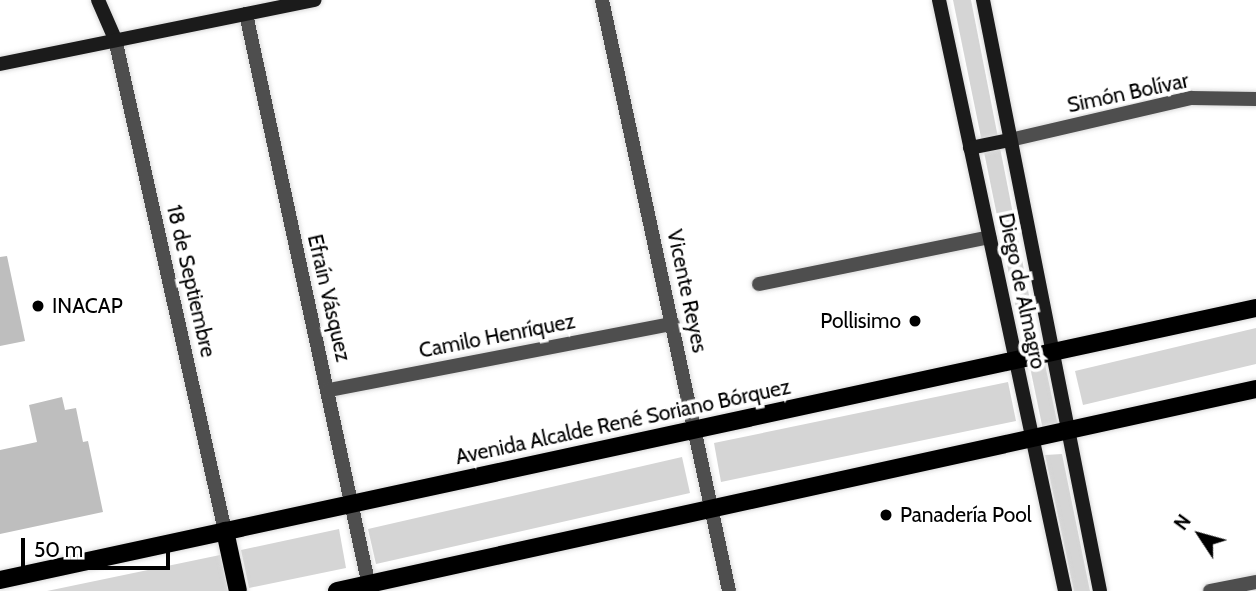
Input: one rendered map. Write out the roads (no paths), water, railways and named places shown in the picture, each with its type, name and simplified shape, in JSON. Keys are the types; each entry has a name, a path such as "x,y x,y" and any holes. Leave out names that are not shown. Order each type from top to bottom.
{"main road":[{"path":"98,0 115,39"},
{"path":"0,64 316,0"},
{"name":"Diego de Almagro","path":"939,0 1065,591"},
{"name":"Diego de Almagro","path":"983,0 1100,591"},
{"path":"970,148 1010,140"},
{"name":"Avenida Alcalde René Soriano Bórquez","path":"0,580 1256,308"},
{"path":"337,591 369,588 713,510 1033,442 1256,389"},
{"path":"225,531 238,591"}],"street":[{"name":"Vicente Reyes","path":"602,0 729,591"},
{"name":"Efraín Vásquez","path":"246,14 329,390 369,588"},
{"name":"18 de Septiembre","path":"115,39 225,531"},
{"name":"Simón Bolívar","path":"1010,140 1191,98 1256,99"},
{"path":"759,284 989,237"},
{"name":"Camilo Henríquez","path":"329,390 673,324"},
{"path":"1209,591 1256,582"}],"place":[{"name":"INACAP","path":"38,306"},
{"name":"Pollisimo","path":"915,321"},
{"name":"Panadería Pool","path":"886,515"}]}
